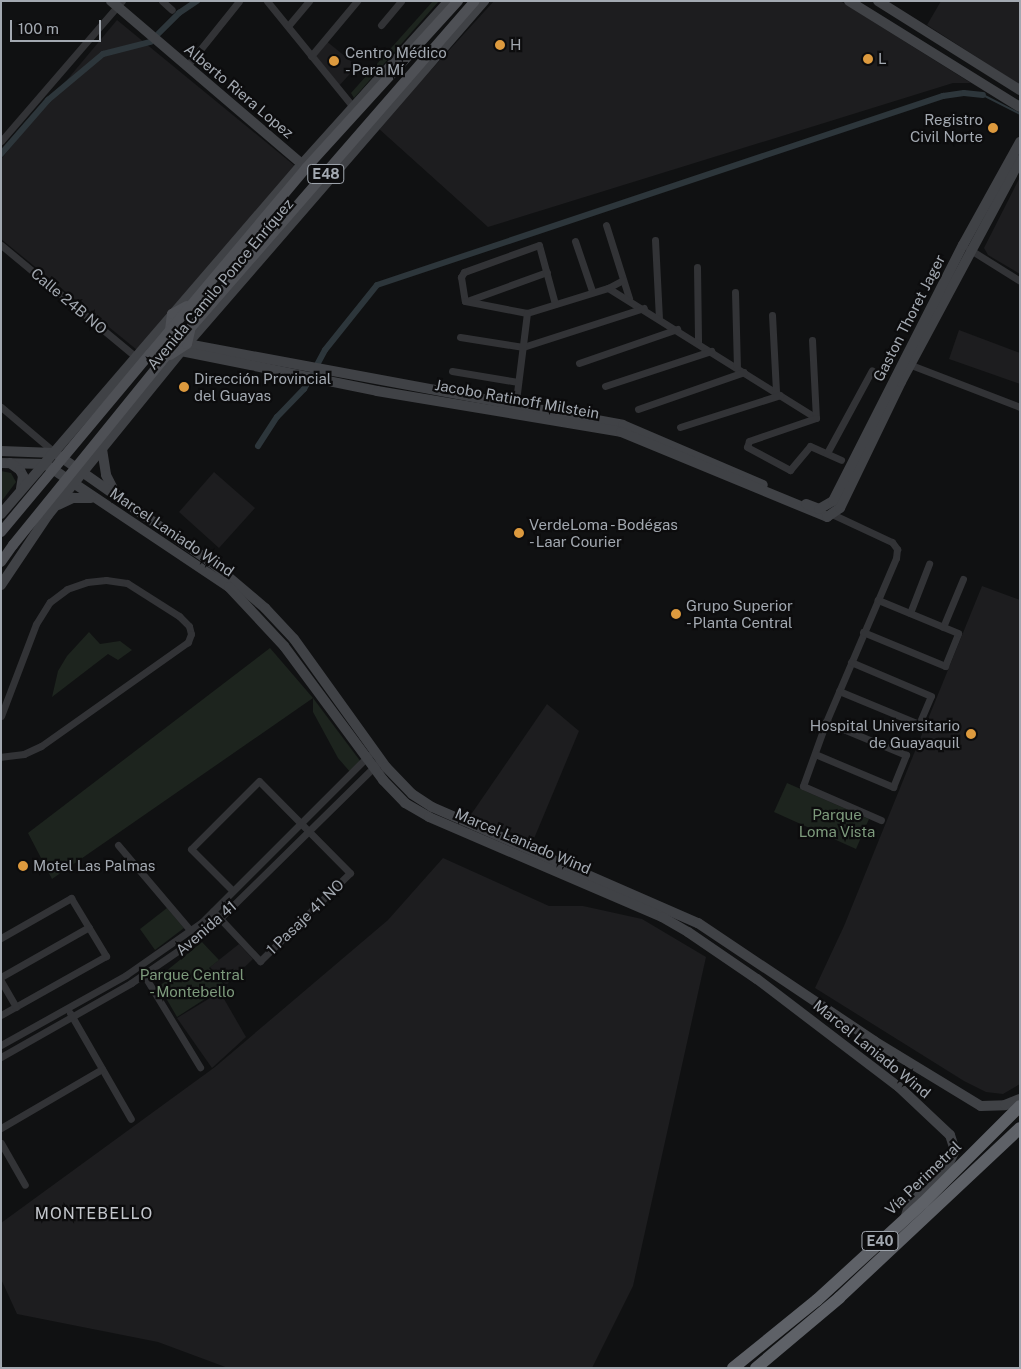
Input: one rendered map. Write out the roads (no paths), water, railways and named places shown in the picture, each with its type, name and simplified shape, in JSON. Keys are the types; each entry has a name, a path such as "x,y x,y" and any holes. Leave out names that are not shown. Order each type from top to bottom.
{"highway":[{"name":"Vía Perimetral","path":"733,1368 817,1300 905,1219 1020,1106"},
{"name":"Vía Perimetral","path":"756,1368 839,1298 1020,1128"}],"main road":[{"path":"458,23 483,1"},
{"name":"Avenida Camilo Ponce Enríquez","path":"1,585 51,511 184,348 483,1"},
{"path":"849,1 1020,107"},
{"path":"878,1 1020,90"},
{"name":"Alberto Riera Lopez","path":"117,3 304,166"},
{"name":"Avenida Camilo Ponce Enríquez","path":"1,532 170,331 353,107 434,17 451,3"},
{"name":"Avenida Camilo Ponce Enríquez","path":"1,514 172,314 304,166 366,102 451,3"},
{"name":"Avenida Camilo Ponce Enríquez","path":"1,562 191,323 425,61 472,5"},
{"path":"425,61 439,53 442,41"},
{"path":"350,118 353,107 366,102"},
{"name":"Gaston Thoret Jager","path":"878,421 963,245 1020,142"},
{"name":"Gaston Thoret Jager","path":"830,511 973,251 1020,160"},
{"path":"170,331 172,314 192,304"},
{"path":"161,361 184,348 191,323"},
{"name":"Jacobo Ratinoff Milstein","path":"184,348 431,391 515,409 623,425 819,516 830,511"},
{"path":"102,449 106,475 119,500"},
{"path":"1,451 55,453"},
{"name":"Marcel Laniado Wind","path":"55,453 81,474 212,562 265,608 294,639 370,754 405,803 429,817 662,917 688,932 757,979 899,1087 950,1135 955,1150 948,1165 909,1206 905,1219"},
{"path":"5,463 45,464"},
{"path":"5,463 15,465 23,476 21,489 35,487 47,494 51,511 73,498 93,498"},
{"name":"Marcel Laniado Wind","path":"45,464 93,498 229,587 284,646 370,754"},
{"name":"Marcel Laniado Wind","path":"377,764 412,794 432,807 698,923 874,1041 981,1106 1000,1106 1020,1099"}],"street":[{"path":"162,1 172,10"},
{"path":"188,66 240,1"},
{"path":"267,1 353,107"},
{"path":"288,26 309,1"},
{"path":"311,56 357,1"},
{"path":"381,25 401,1"},
{"path":"1,141 117,3"},
{"path":"606,225 629,298"},
{"path":"655,240 659,318"},
{"path":"575,241 592,291"},
{"name":"Calle 24B NO","path":"1,245 136,357"},
{"path":"465,301 460,284 464,272 539,245 555,304"},
{"path":"963,245 1020,281"},
{"path":"697,267 698,342"},
{"path":"465,301 546,272"},
{"path":"465,301 527,313 592,291 608,288 623,280"},
{"path":"608,288 629,298 816,418"},
{"path":"736,292 737,367"},
{"path":"460,337 523,347 644,308"},
{"path":"515,409 527,313"},
{"path":"772,315 778,393"},
{"path":"579,363 677,329"},
{"path":"812,340 816,418"},
{"path":"605,386 711,351"},
{"path":"911,364 1020,407"},
{"path":"827,453 872,370"},
{"path":"452,371 518,382"},
{"path":"638,409 744,372"},
{"path":"680,427 778,393"},
{"path":"1,407 55,453"},
{"path":"816,418 749,441 747,447 751,452 790,470 810,446 841,460"},
{"path":"830,511 892,542 897,550 878,600 826,722 804,783 804,789 881,820"},
{"path":"910,613 929,564"},
{"path":"943,627 964,579"},
{"path":"1,716 36,624 50,602 67,589 106,580 127,584 179,616 189,626 191,634 188,642 49,741 24,754 1,757"},
{"path":"863,632 945,666 958,633 878,600"},
{"path":"839,691 919,724 931,696 851,662"},
{"path":"815,754 893,787 906,755 826,722"},
{"name":"Avenida 41","path":"1,1045 126,975 191,931 213,912 370,754"},
{"name":"Avenida 41","path":"1,1057 144,975 179,952 220,919 377,764"},
{"path":"233,891 191,849 259,781 308,831"},
{"name":"1 Pasaje 41 NO","path":"220,919 260,961 350,873 308,831"},
{"path":"118,845 191,931"},
{"path":"1,938 71,898 106,956 1,1015"},
{"path":"213,912 220,919"},
{"path":"1,977 89,927"},
{"path":"144,975 200,1067"},
{"path":"1,981 16,1006"},
{"path":"66,1008 130,1119"},
{"path":"30,1029 35,1038"},
{"path":"1,1128 102,1069"},
{"path":"1,1143 25,1185"}],"waterway":[{"path":"158,34 179,13 197,1"},
{"path":"1,154 48,100 103,54 150,42"},
{"path":"258,446 277,417 304,389 325,350 377,285 943,96 964,93 983,95"},
{"path":"983,95 1020,114"}],"place":[{"name":"H","path":"500,45"},
{"name":"L","path":"868,59"},
{"name":"Centro Médico - Para Mí","path":"334,61"},
{"name":"Registro Civil Norte","path":"993,128"},
{"name":"Dirección Provincial del Guayas","path":"184,387"},
{"name":"VerdeLoma - Bodégas - Laar Courier","path":"519,533"},
{"name":"Grupo Superior - Planta Central","path":"676,614"},
{"name":"Hospital Universitario de Guayaquil","path":"971,734"},
{"name":"Motel Las Palmas","path":"23,866"}],"district":[{"name":"MONTEBELLO","path":"94,1214"}],"park label":[{"name":"Parque Loma Vista","path":"837,822"},
{"name":"Parque Central - Montebello","path":"192,982"}]}
